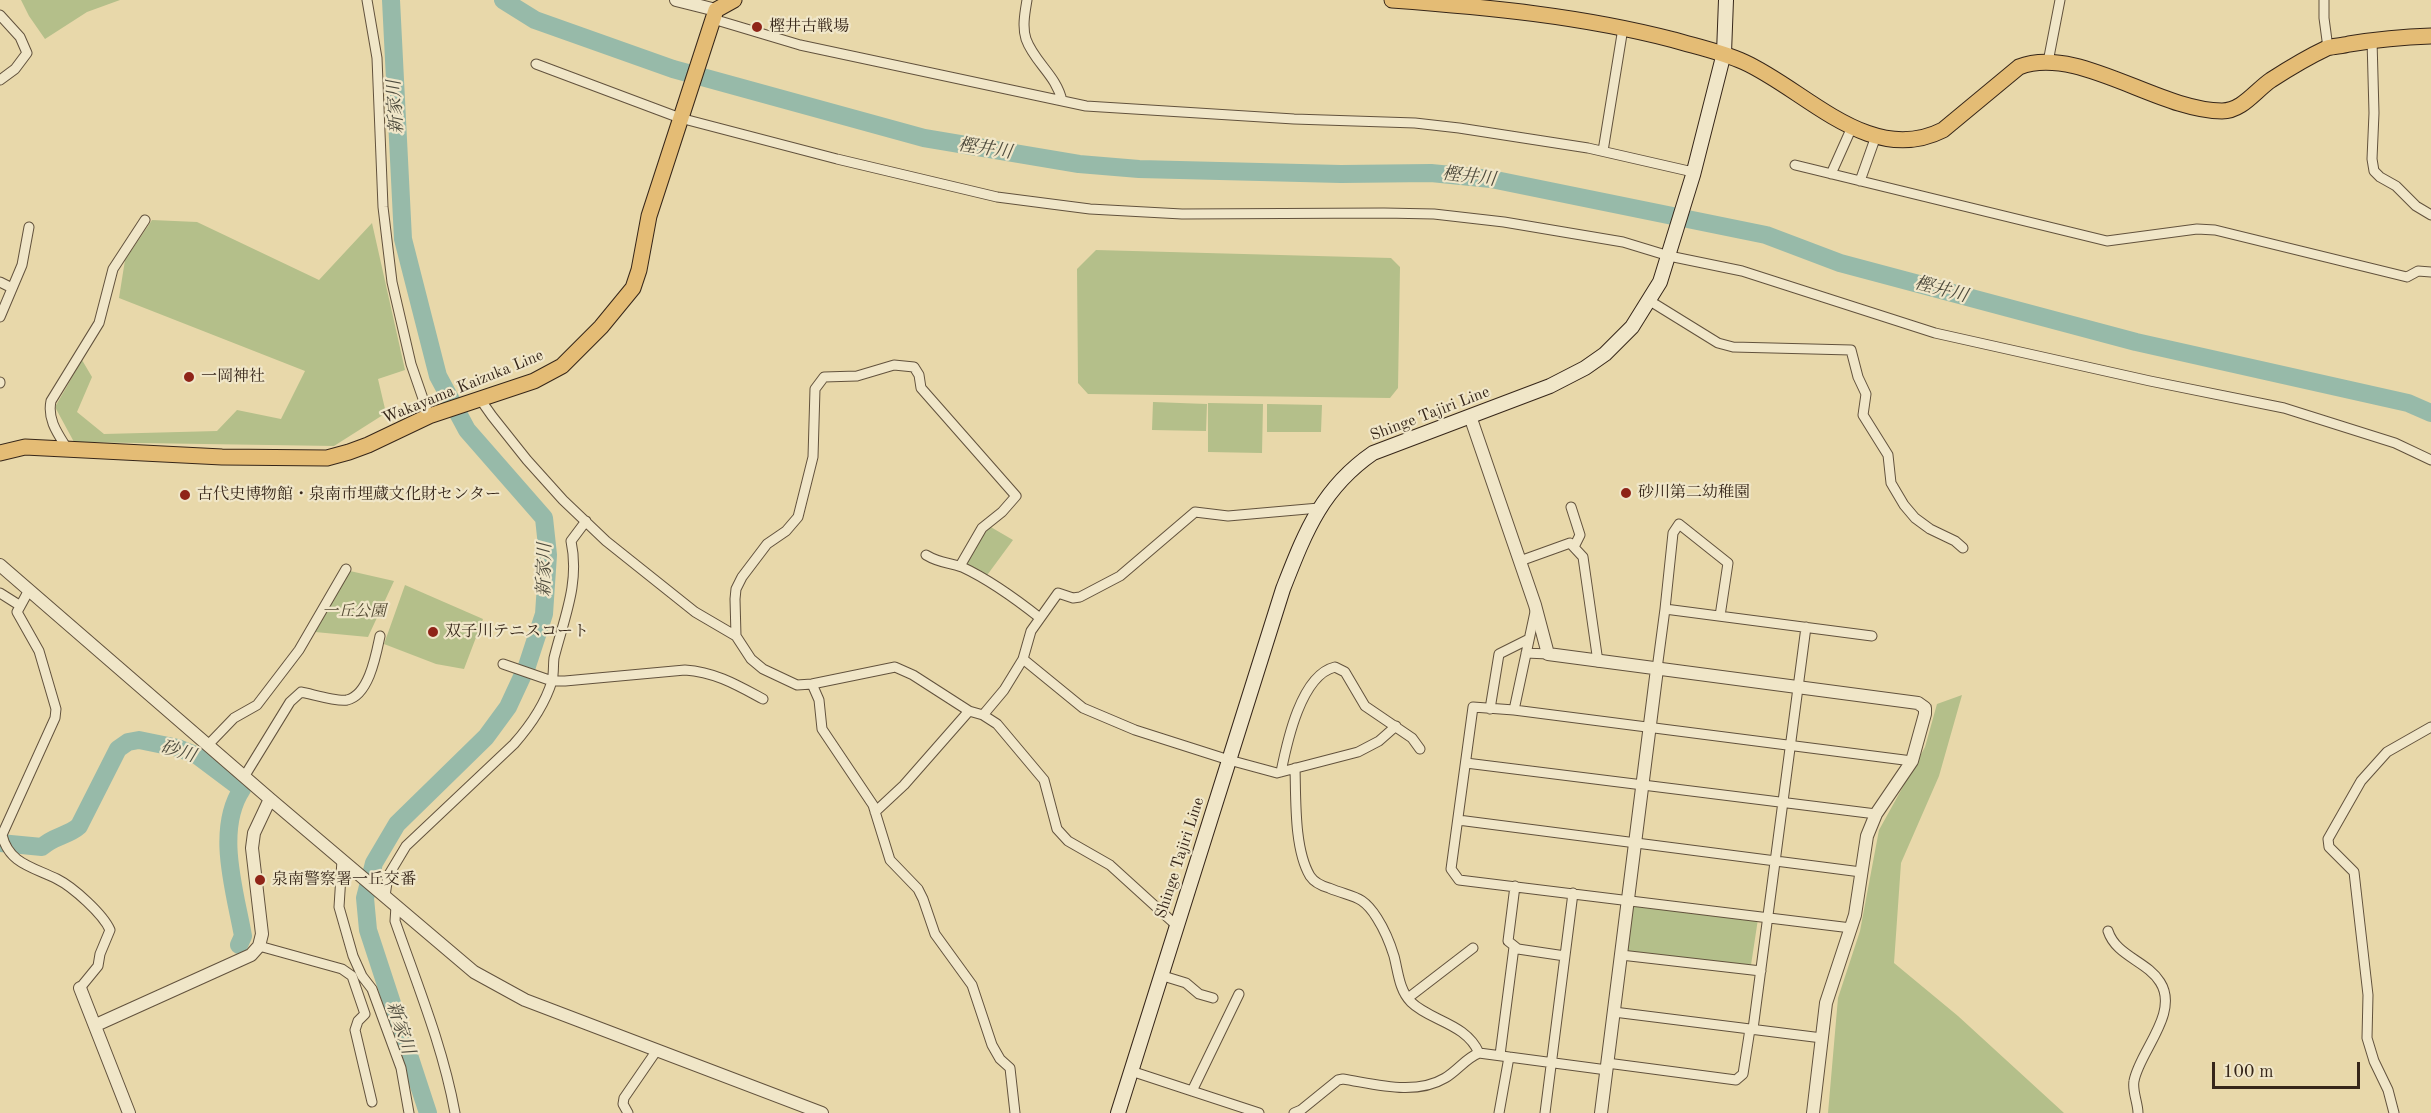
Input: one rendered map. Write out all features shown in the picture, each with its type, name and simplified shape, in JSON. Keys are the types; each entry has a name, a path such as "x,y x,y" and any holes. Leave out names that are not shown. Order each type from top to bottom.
{"main road":[{"path":"715,15 734,0"},
{"path":"1392,0 1477,3 1623,28 1724,53 1761,70 1852,127 1876,136 1912,141 1943,130 2019,67 2028,63 2048,62 2096,73 2188,108 2225,111 2234,110 2269,82 2328,48 2390,37 2431,36"},
{"name":"Shinge Tajiri Line","path":"1118,1113 1283,589 1306,530 1319,508 1342,478 1372,453 1550,386 1585,368 1620,340 1650,301 1670,254 1724,53 1726,0"},
{"name":"Wakayama Kaizuka Line","path":"0,453 25,447 222,457 327,458 349,453 433,414 534,381 562,366 601,327 633,288 642,259 649,216 715,15"}],"street":[{"path":"367,0 377,58 383,207 392,282 411,364 433,414"},
{"path":"675,0 800,45 1062,101 1122,110 1415,123 1533,138 1603,151 1693,174"},
{"path":"1027,0 1024,22 1025,37 1033,54 1052,78 1062,101"},
{"path":"2048,62 2060,0"},
{"path":"2324,0 2328,48"},
{"path":"0,15 20,37 27,53 15,69 0,80"},
{"path":"1603,151 1623,28"},
{"path":"2372,40 2374,113 2372,159 2374,171 2396,186 2416,206 2431,214"},
{"path":"536,64 681,115 837,159 997,196 1090,210 1182,214 1434,214 1572,232 1623,242 1742,271 1935,333 1978,344 2284,408 2395,443 2431,460"},
{"path":"1831,174 1852,127"},
{"path":"1860,182 1876,136"},
{"path":"1795,165 2107,241 2197,229 2215,230 2407,277 2418,271 2431,272"},
{"path":"68,450 54,428 49,412 51,401 99,324 113,268 145,220"},
{"path":"0,317 22,265 29,227"},
{"path":"0,282 12,288"},
{"path":"1650,301 1718,343 1733,347 1851,350 1858,377 1866,394 1863,415 1888,454 1892,483 1915,518 1963,548"},
{"path":"736,636 736,589 767,544 786,531 798,517 813,457 815,389 824,377 857,376 894,365 914,367 919,375 921,388 1016,496 1002,512 982,528 960,566"},
{"path":"478,399 527,460 586,521 655,582 695,612 736,636 751,659 763,669 797,685 895,667 913,675 969,711 983,715 997,724 1044,780 1048,788 1052,817 1062,835 1068,841 1110,865 1176,925"},
{"path":"1470,416 1536,609 1548,654"},
{"path":"1571,507 1580,535 1575,545"},
{"path":"983,715 1004,690 1023,659 1028,638 1058,593 1073,598 1080,597 1120,576 1195,512 1228,516 1319,508"},
{"path":"385,896 388,876 406,846 526,731 552,681 554,659 571,600 574,571 571,541 586,521"},
{"path":"1601,1113 1665,609 1672,532 1679,524 1728,563 1720,616"},
{"path":"1520,561 1570,543 1575,545 1584,557 1598,662"},
{"path":"926,555 939,563 960,566 1007,593 1040,618"},
{"path":"0,565 93,643 244,777 457,958 489,981 525,1000 805,1110 822,1113"},
{"path":"208,745 234,718 256,705 264,696 299,650 346,569"},
{"path":"29,590 17,612 39,651 56,709 55,718 2,835 4,843 30,868 58,879 106,921 110,930 98,966 80,988 129,1113"},
{"path":"0,593 19,605"},
{"path":"1514,710 1536,609"},
{"path":"1665,609 1872,636"},
{"path":"1294,1113 1301,1110 1338,1080 1389,1087 1431,1084 1445,1078 1479,1053 1736,1080 1743,1074 1761,971 1806,627"},
{"path":"244,777 290,702 301,692 346,700 359,694 373,667 380,636"},
{"path":"1490,709 1499,654 1529,639"},
{"path":"1526,654 1548,654 1923,705 1925,714 1912,761 1876,814 1867,836 1855,915 1826,1003 1813,1113"},
{"path":"1023,659 1083,708 1135,730 1229,760 1281,772 1358,752 1379,741 1396,726"},
{"path":"503,664 552,681 685,670 703,671 720,676 763,699"},
{"path":"1281,772 1287,738 1299,710 1309,690 1321,674 1328,669 1340,668 1345,672 1365,706 1412,738 1420,749"},
{"path":"812,684 819,700 822,729 873,805 890,860 918,890 935,934 972,985 992,1045 1000,1059 1010,1068 1015,1113"},
{"path":"1851,928 1460,880 1451,869 1473,707 1514,710 1912,761"},
{"path":"875,812 904,785 969,711"},
{"path":"2394,1113 2388,1090 2374,1061 2367,1038 2368,995 2354,872 2329,847 2328,839 2361,781 2387,752 2431,727"},
{"path":"1466,763 1876,814"},
{"path":"1295,768 1297,818 1303,858 1310,876 1326,888 1368,903 1393,953 1404,993 1412,1004 1459,1030 1471,1040 1479,1053"},
{"path":"96,1025 252,955 259,946 262,934 252,848 254,833 270,799"},
{"path":"1458,820 1861,872"},
{"path":"342,860 339,907 353,956 362,976 372,989 401,1068 409,1113"},
{"path":"1515,886 1508,941 1514,947 1565,956"},
{"path":"1545,1113 1573,893"},
{"path":"396,906 394,921 436,1035 450,1084 455,1113"},
{"path":"2108,932 2110,939 2120,949 2152,972 2164,990 2166,1001 2160,1024 2133,1084 2138,1113"},
{"path":"259,946 342,969 352,976 365,1014 355,1030 372,1102"},
{"path":"1499,1113 1514,947"},
{"path":"1408,998 1473,948"},
{"path":"1621,955 1761,971"},
{"path":"1160,975 1186,983 1199,994 1213,998"},
{"path":"1192,1091 1239,994"},
{"path":"1614,1012 1822,1038"},
{"path":"628,1113 623,1104 624,1098 657,1050"},
{"path":"1131,1071 1259,1113"}],"green space":[{"path":"21,0 120,0 87,12 45,39"},
{"path":"152,220 197,222 319,280 372,223 405,370 378,379 386,413 334,446 74,442 55,407 82,360 92,377 77,412 104,434 217,431 237,410 281,419 305,371 119,298 125,260"},
{"path":"1096,250 1391,258 1400,267 1398,388 1390,398 1088,394 1078,383 1077,269"},
{"path":"1153,402 1207,404 1206,431 1152,430"},
{"path":"1208,403 1263,404 1262,453 1208,452"},
{"path":"1267,404 1322,405 1321,432 1267,432"},
{"path":"989,526 1013,540 985,578 965,564"},
{"name":"一丘公園","path":"350,571 394,581 368,637 315,632"},
{"name":"双子川テニスコート","path":"405,585 483,619 464,669 436,664 384,644"},
{"path":"1962,695 1939,776 1901,863 1894,963 1958,1016 2064,1113 1828,1113 1838,998 1860,931 1879,830 1925,747 1937,704"},
{"path":"1631,904 1758,919 1751,965 1626,953"}],"waterway":[{"name":"新家川","path":"391,0 403,239 438,376 467,430 544,518 548,555 544,614 527,666 508,707 486,737 397,824 374,863 365,898 368,930 428,1113"},
{"name":"樫井川","path":"503,0 535,20 673,69 924,138 1079,164 1139,169 1341,174 1431,173 1491,179 1766,235 1840,263 2136,342 2408,403 2431,413"},
{"name":"砂川","path":"0,843 42,847 79,826 118,749 128,742 139,740 178,748 198,756 242,789 234,805 228,842 232,881 243,936 239,945"}],"place":[{"name":"樫井古戦場","path":"757,27"},
{"name":"一岡神社","path":"189,377"},
{"name":"砂川第二幼稚園","path":"1626,493"},
{"name":"古代史博物館・泉南市埋蔵文化財センター","path":"185,495"},
{"name":"双子川テニスコート","path":"433,632"},
{"name":"泉南警察署一丘交番","path":"260,880"}]}
